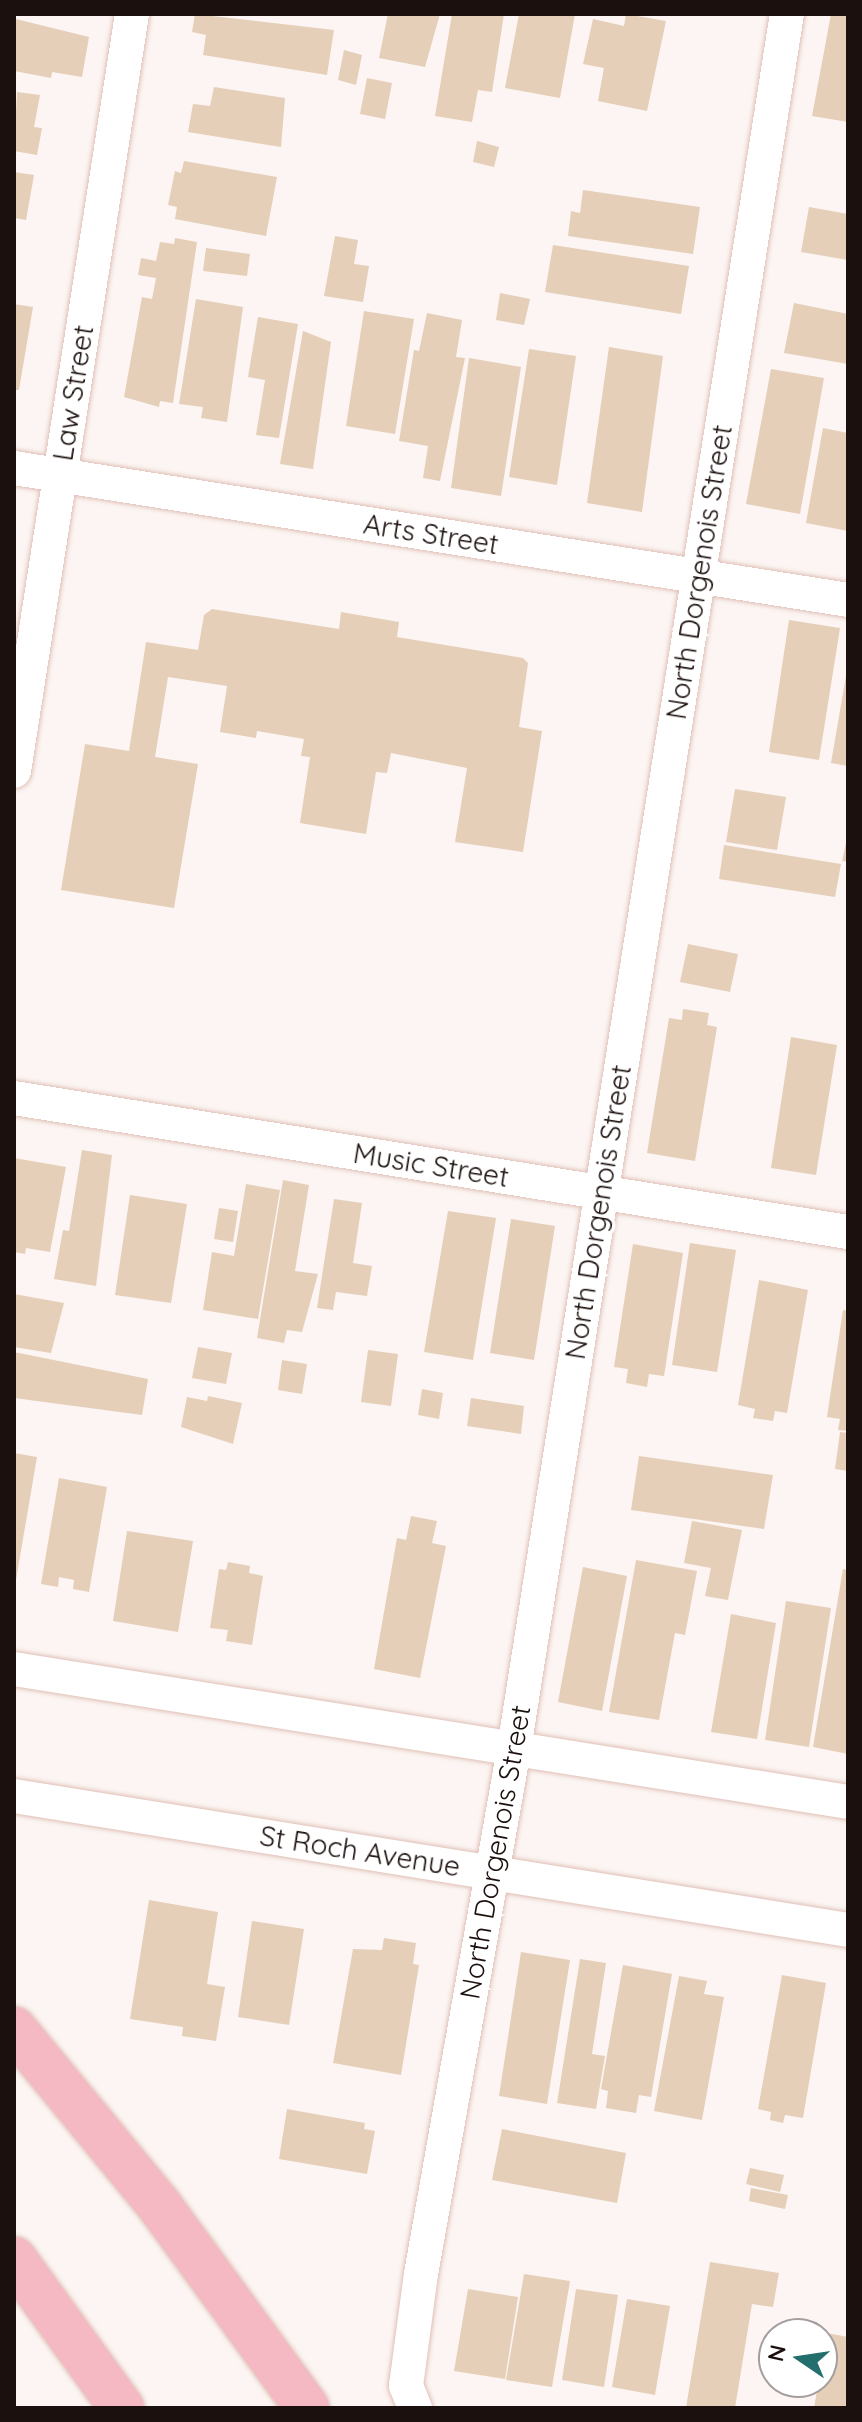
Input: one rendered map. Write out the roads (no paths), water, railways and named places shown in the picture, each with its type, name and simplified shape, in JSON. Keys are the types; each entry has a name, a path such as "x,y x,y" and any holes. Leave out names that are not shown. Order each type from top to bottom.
{"highway":[{"path":"14,2029 159,2205 307,2408"},
{"path":"14,2259 115,2400"}],"street":[{"name":"Law Street","path":"14,771 132,14"},
{"name":"North Dorgenois Street","path":"415,2408 406,2386 421,2274 514,1749 787,14"},
{"name":"Arts Street","path":"14,468 848,600"},
{"name":"Music Street","path":"14,1098 848,1232"},
{"path":"14,1669 848,1802"},
{"name":"St Roch Avenue","path":"14,1796 848,1930"}]}
